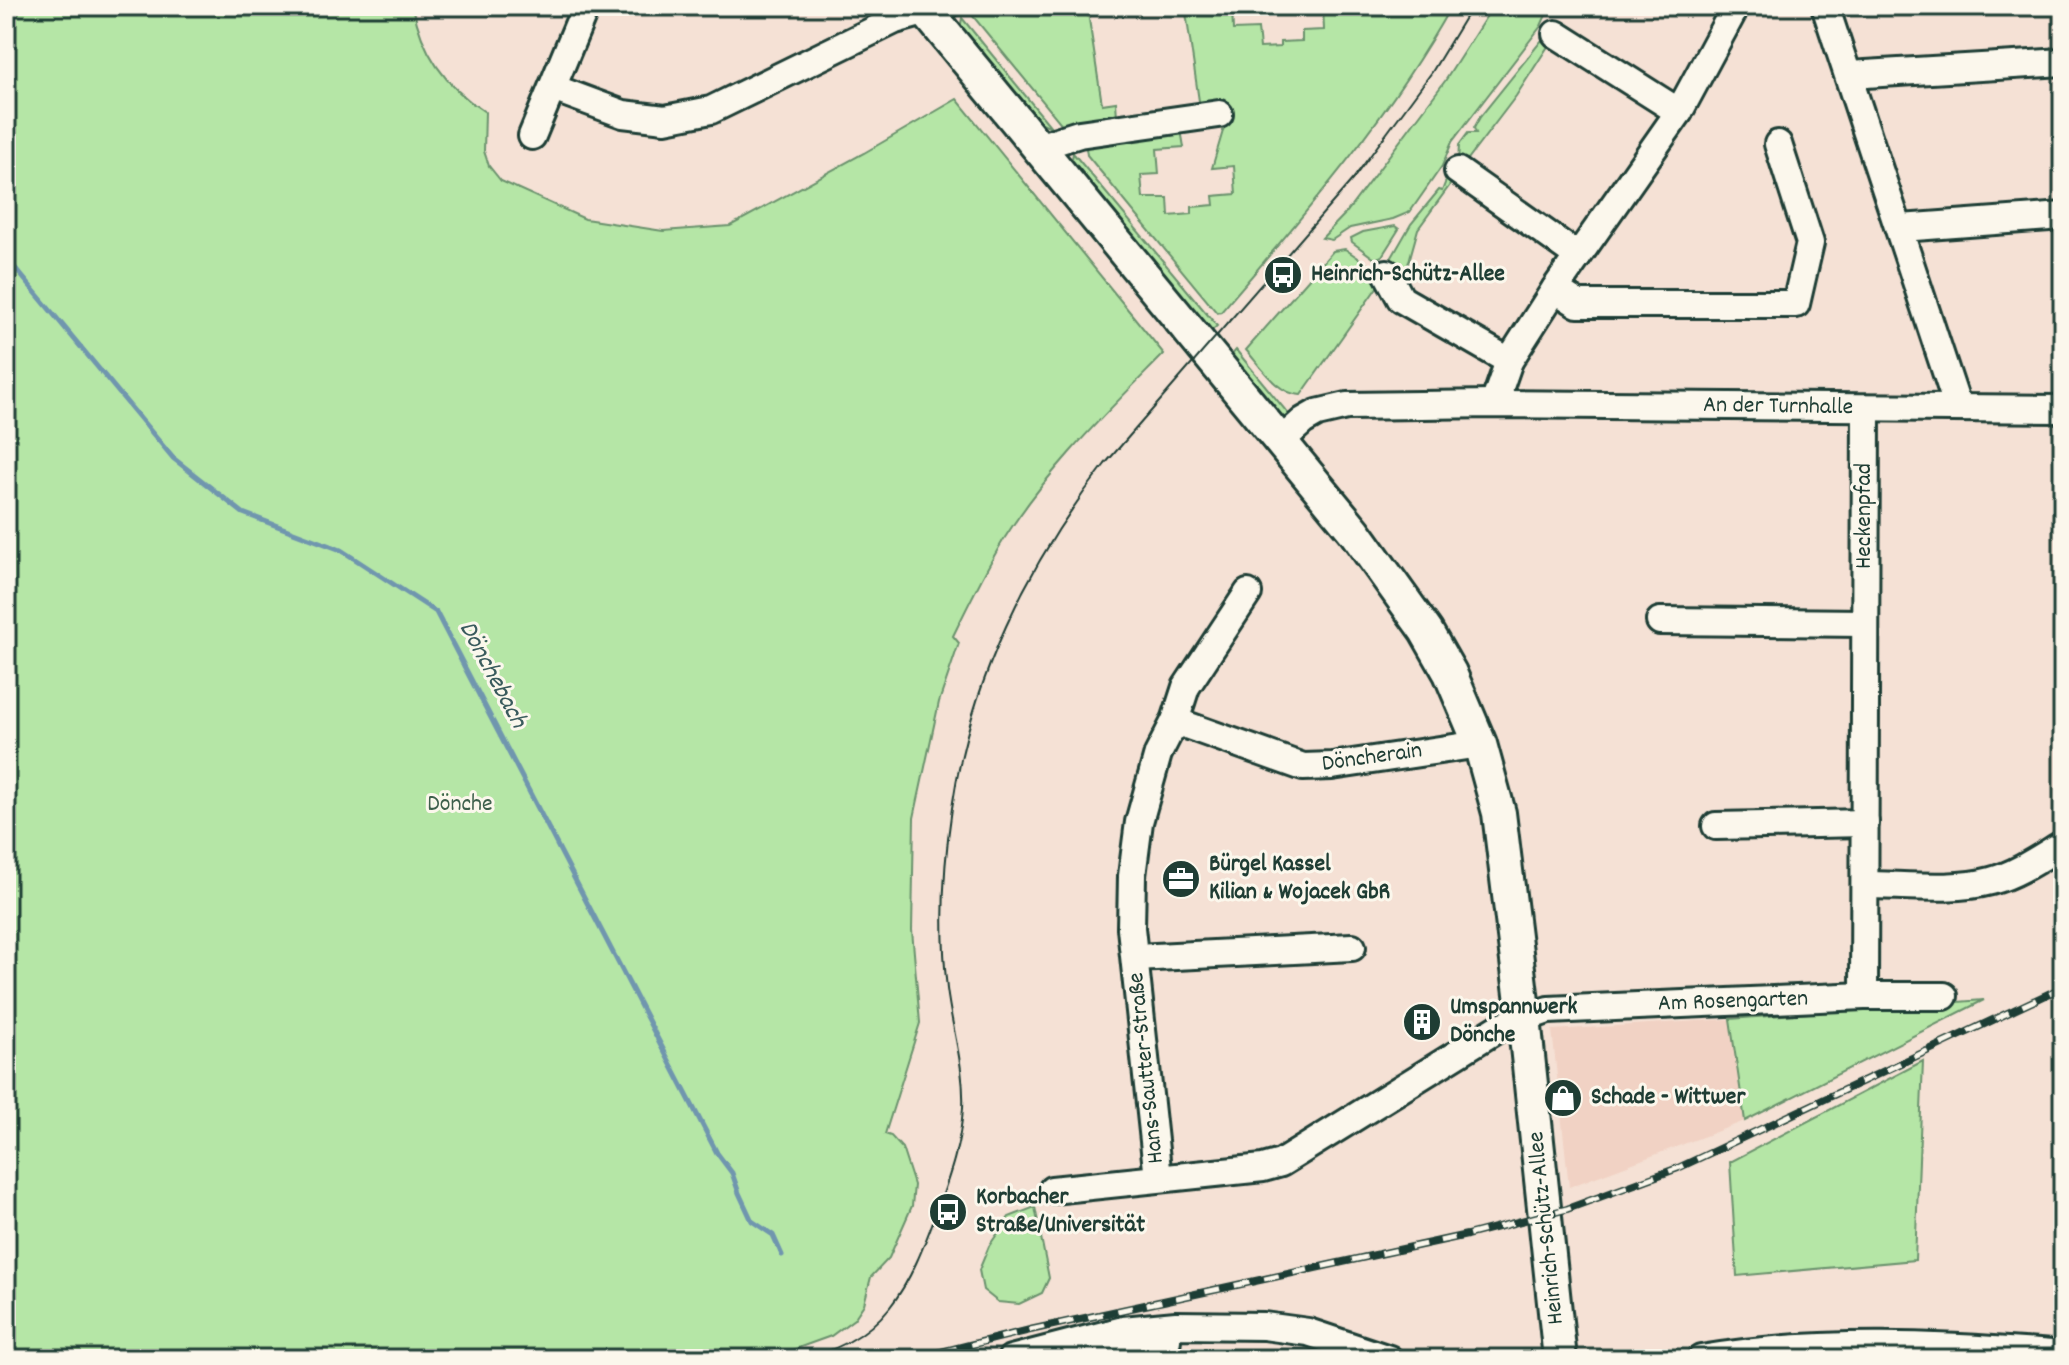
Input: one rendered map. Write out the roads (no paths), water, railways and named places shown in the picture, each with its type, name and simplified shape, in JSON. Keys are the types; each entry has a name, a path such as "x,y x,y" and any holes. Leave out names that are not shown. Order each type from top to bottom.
{"main road":[{"name":"Heinrich-Schütz-Allee","path":"915,10 1038,147 1215,365 1282,440 1355,532 1426,631 1450,673 1480,744 1499,813 1560,1359"}],"street":[{"path":"532,136 586,6"},
{"path":"1494,404 1509,361 1555,289 1679,112 1736,6"},
{"path":"1825,6 1901,228 1958,408"},
{"path":"553,88 623,114 665,119 711,110 915,10"},
{"path":"1556,34 1679,112"},
{"path":"1849,75 2063,62"},
{"path":"1038,147 1079,134 1219,114"},
{"path":"1555,289 1578,304 1796,304 1810,243 1778,144"},
{"path":"1458,171 1578,256"},
{"path":"1901,228 2063,216"},
{"path":"1387,273 1401,299 1509,361"},
{"name":"An der Turnhalle","path":"1282,440 1310,417 1347,406 1494,404 2063,409"},
{"name":"Heckenpfad","path":"1864,996 1866,408"},
{"name":"Hans-Sautter-Straße","path":"1158,1178 1131,928 1132,876 1139,822 1158,754 1175,721 1186,687 1248,593"},
{"path":"1660,621 1864,623"},
{"name":"Döncherain","path":"1175,721 1303,767 1332,766 1480,744"},
{"path":"1716,826 1865,823"},
{"path":"1865,885 1989,882 2018,871 2063,844"},
{"name":"Hans-Sautter-Straße","path":"1136,958 1352,947"},
{"name":"Am Rosengarten","path":"1052,1190 1263,1168 1281,1163 1502,1026 1548,1010 1864,996 1944,996"},
{"path":"1011,1359 1124,1346 1223,1326 1264,1326 1308,1332 1389,1359"},
{"path":"1084,1359 1124,1346"},
{"path":"1701,1359 1753,1350 1817,1346 1916,1346 2063,1355"}],"waterway":[{"name":"Dönchebach","path":"6,257 173,458 243,513 341,550 436,612 717,1153 732,1173 752,1221 773,1235 782,1255"}],"tram line":[{"path":"794,1359 825,1352 851,1341 890,1308 928,1236 951,1171 960,1134 963,1093 947,989 944,943 949,831 961,761 973,715 1006,626 1027,584 1051,542 1105,464 1353,179 1432,72 1472,6"}],"railway":[{"path":"913,1359 1030,1330 1467,1235 1567,1209 1678,1168 2063,987"}],"place":[{"name":"Heinrich-Schütz-Allee","path":"1283,275"},
{"name":"Bürgel Kassel Kilian & Wojacek GbR","path":"1181,879"},
{"name":"Umspannwerk Dönche","path":"1422,1022"},
{"name":"Schade - Wittwer","path":"1563,1098"},
{"name":"Korbacher Straße/Universität","path":"948,1212"}],"park label":[{"name":"Dönche","path":"460,805"}]}
